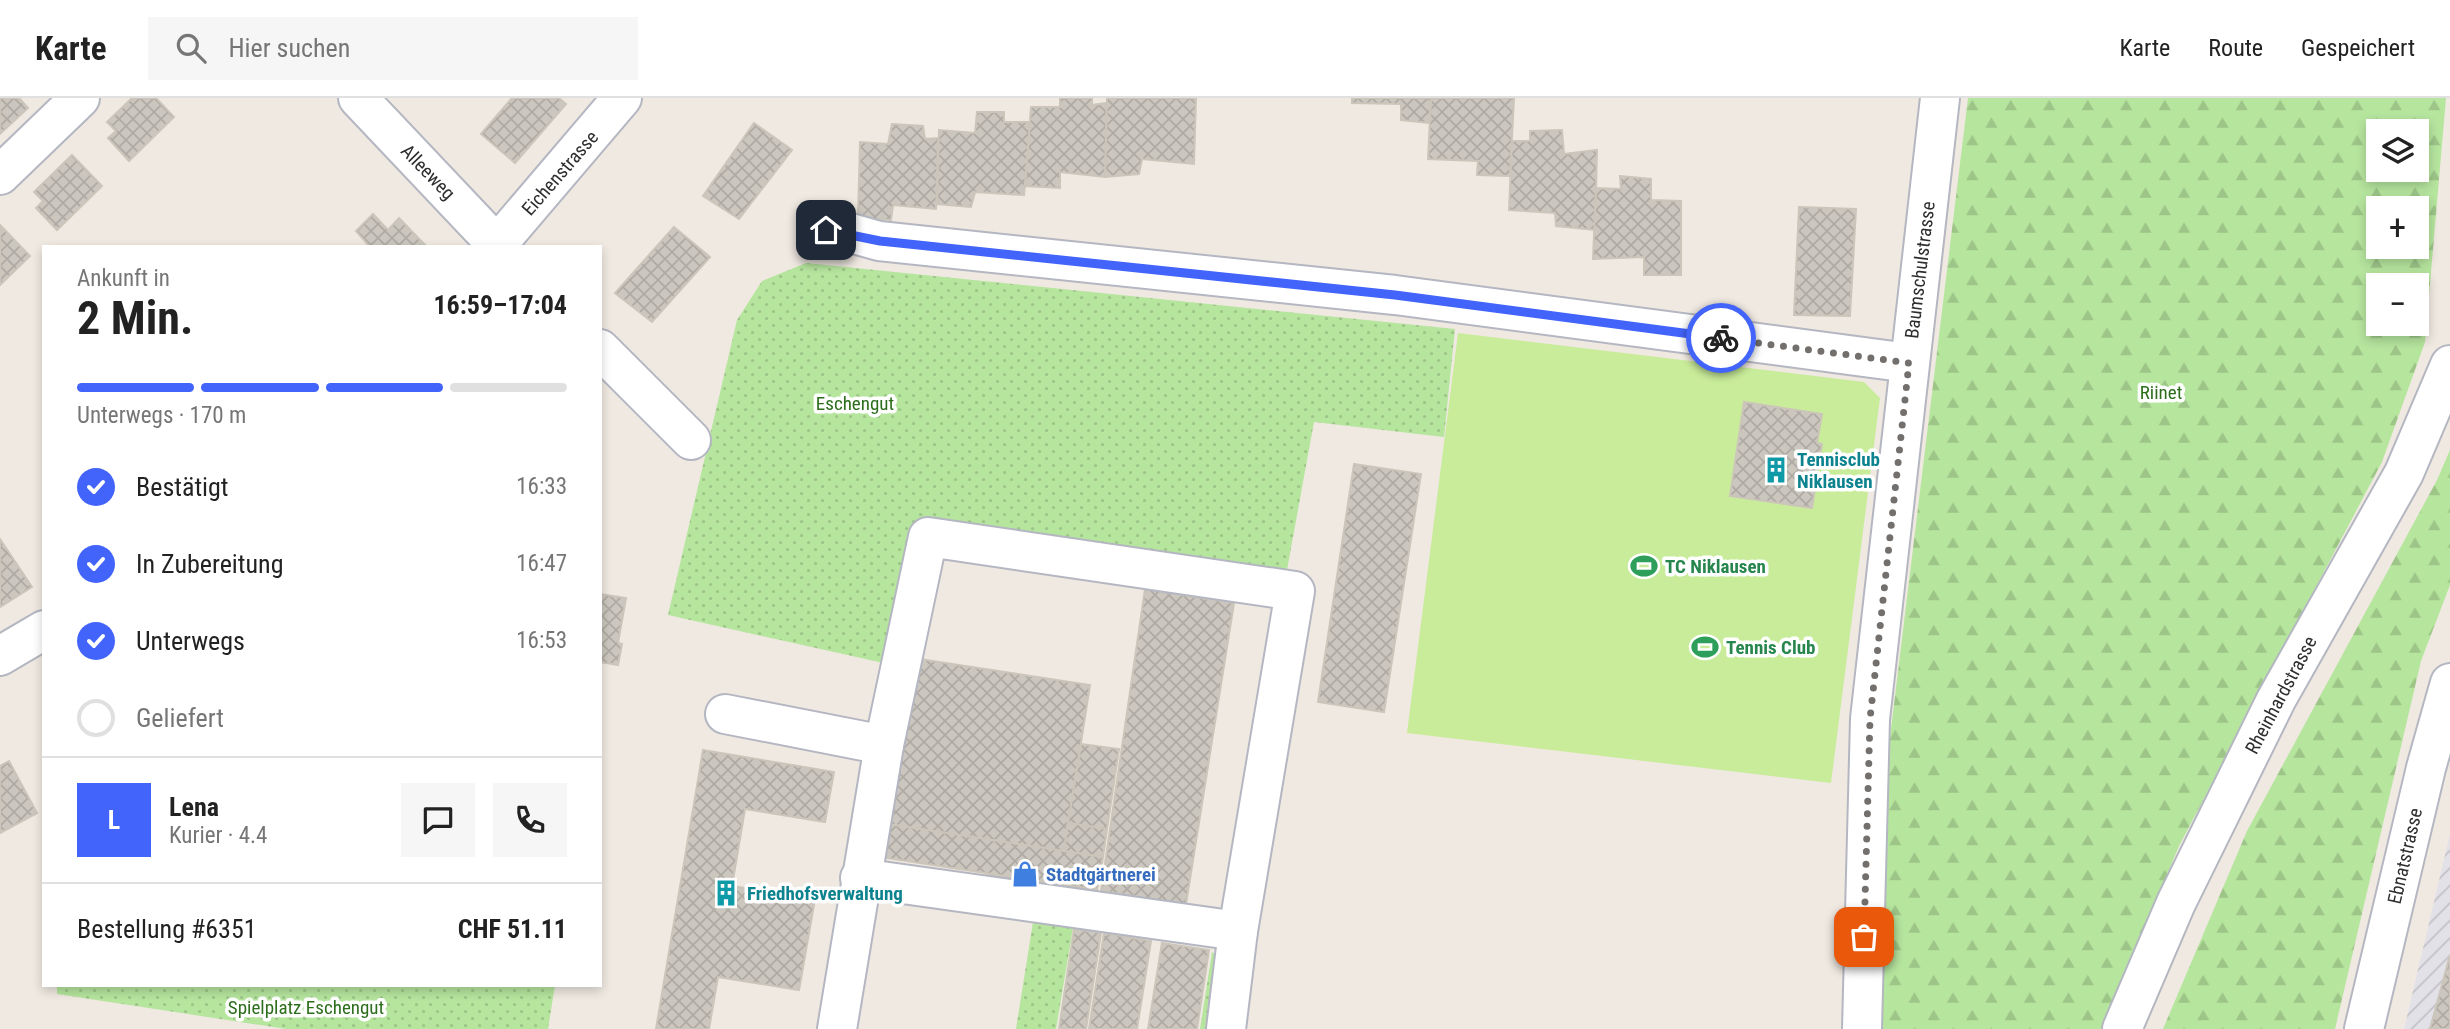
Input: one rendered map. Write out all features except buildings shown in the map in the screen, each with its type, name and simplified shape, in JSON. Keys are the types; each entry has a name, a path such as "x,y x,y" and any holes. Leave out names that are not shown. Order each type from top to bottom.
{"street":[{"path":"0,174 80,98"},
{"name":"Alleeweg","path":"358,98 496,245"},
{"name":"Eichenstrasse","path":"498,245 622,98"},
{"name":"Baumschulstrasse","path":"1862,1029 1870,719 1940,98"},
{"path":"826,230 893,243 1395,295 1909,363"},
{"path":"602,351 691,440"},
{"name":"Rheinhardstrasse","path":"2122,1029 2176,903 2270,712 2404,473 2450,365"},
{"path":"836,1029 884,745 928,537 1295,591 1238,931 1226,1029"},
{"path":"0,656 42,631"},
{"name":"Ebnatstrasse","path":"2364,1029 2426,768 2450,683"},
{"path":"725,714 884,745"},
{"path":"860,878 1238,931"}],"shaded area":[{"path":"2450,834 2450,1029 2404,1029"}],"green space":[{"name":"Riinet","path":"1968,98 2446,98 2429,296 2429,273 2366,273 2366,336 2426,336 2382,462 2179,846 2103,1029 1878,1029 1890,737"},
{"name":"Eschengut","path":"806,263 1455,329 1444,437 1314,422 1285,581 916,521 888,664 668,615 737,320 762,281"},
{"name":"TC Niklausen","path":"1458,333 1864,382 1880,398 1831,783 1407,733"},
{"path":"2450,450 2450,585 2421,661 2335,1029 2163,1029 2247,831 2437,480"},
{"path":"1033,922 1073,928 1056,1029 1016,1029"},
{"path":"1212,952 1220,958 1214,1029 1200,1029"},
{"name":"Spielplatz Eschengut","path":"57,987 555,987 548,1029 286,1029 57,994"}],"way so far":[{"path":"1721,338 1909,363 1870,719 1864,937"}],"place":[{"name":"Tennisclub Niklausen","path":"1776,470"},
{"name":"TC Niklausen","path":"1644,566"},
{"name":"Tennis Club","path":"1705,647"},
{"name":"Stadtgärtnerei","path":"1025,874"},
{"name":"Friedhofsverwaltung","path":"726,893"}],"route":[{"path":"826,230 847,232 880,241 1395,295 1721,338"}]}
